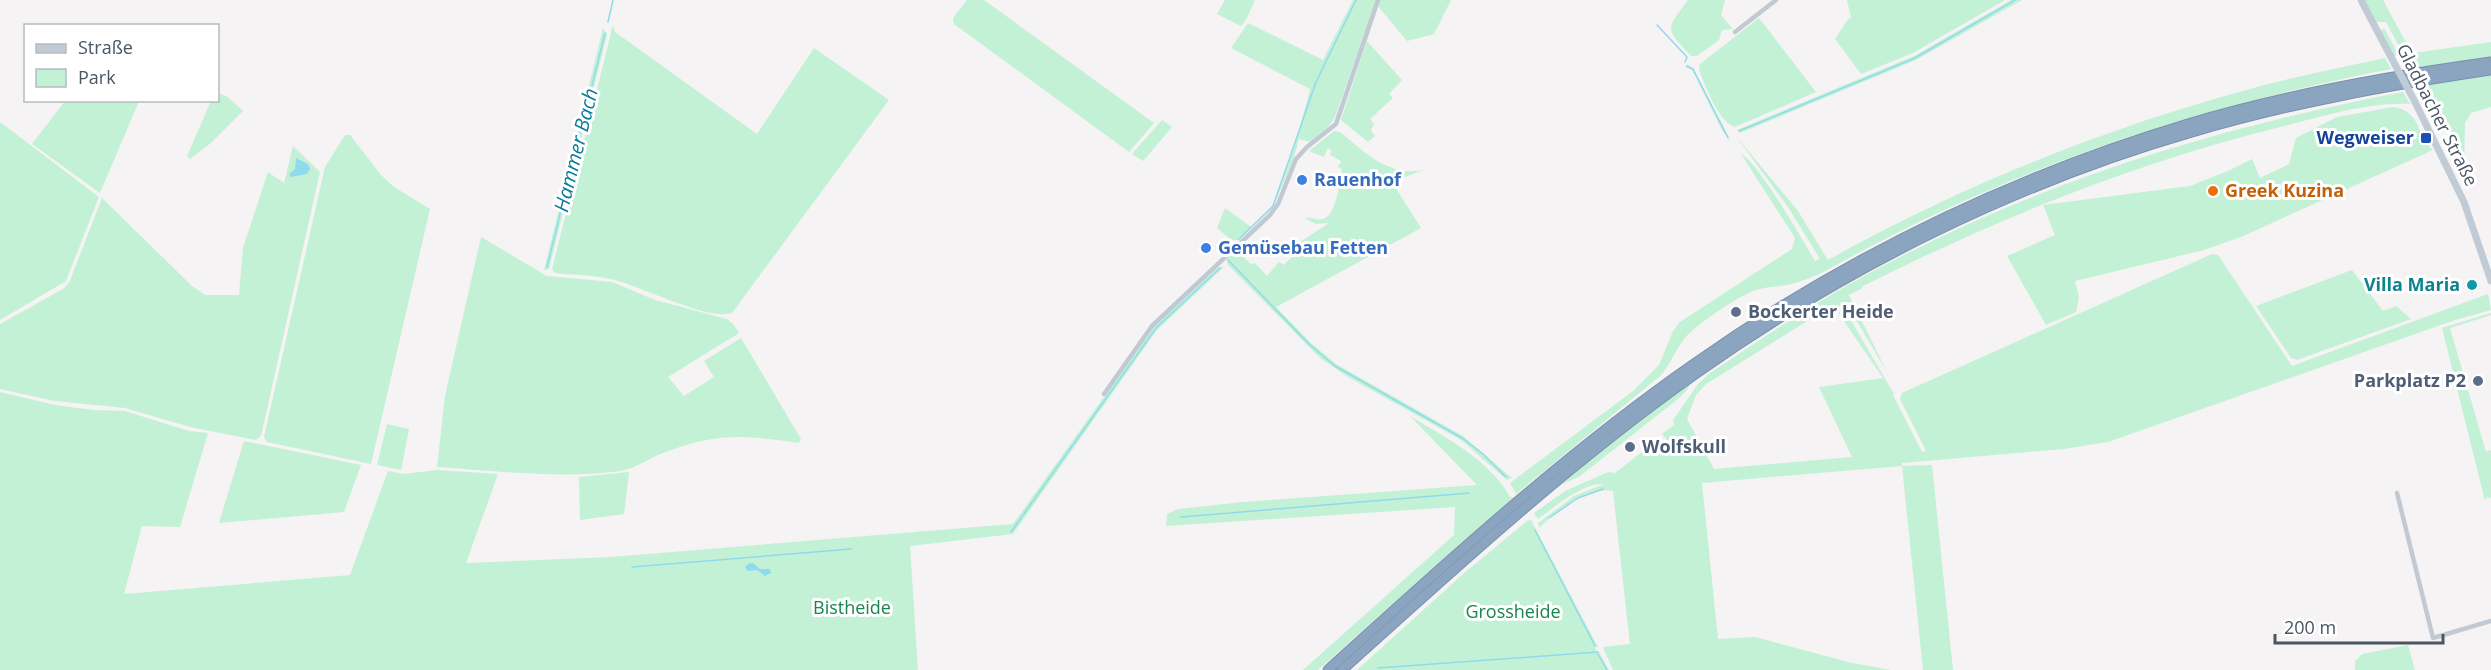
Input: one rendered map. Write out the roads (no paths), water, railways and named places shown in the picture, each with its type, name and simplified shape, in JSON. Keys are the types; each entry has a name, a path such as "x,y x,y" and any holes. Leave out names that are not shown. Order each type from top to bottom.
{"highway":[{"path":"1328,670 1541,484 1659,389 1818,284 1913,233 2074,162 2191,123 2345,86 2491,62"},
{"path":"1342,670 1547,491 1665,396 1777,320 1907,246 1956,221 2028,190 2127,153 2192,132 2310,102 2491,70"}],"main road":[{"name":"Gladbacher Straße","path":"2361,0 2464,202 2491,281"}],"street":[{"path":"1104,394 1152,326 1270,215 1278,204 1296,159 1336,124 1378,0"},
{"path":"1735,32 1776,0"},
{"path":"2397,493 2433,638 2491,621"}],"water":[{"path":"296,158 308,164 310,169 307,174 291,177 289,174 295,169"},
{"path":"753,563 760,569 770,569 771,573 765,576 757,570 748,571 745,567"}],"waterway":[{"name":"Hammer Bach","path":"608,22 613,0"},
{"path":"1239,239 1273,206 1316,82 1356,0"},
{"path":"1739,131 1915,58 2015,0"},
{"path":"1657,25 1687,57 1685,62"},
{"name":"Hammer Bach","path":"547,267 605,33"},
{"path":"1687,66 1693,69 1728,138"},
{"path":"1228,260 1309,344 1335,366 1462,438 1483,454 1506,477"},
{"path":"1011,532 1156,328 1220,268"},
{"path":"1549,518 1578,498 1603,489"},
{"path":"1181,517 1469,493"},
{"path":"1535,530 1595,646"},
{"path":"632,567 851,549"},
{"path":"1378,668 1598,652"},
{"path":"1598,654 1607,670"}],"place":[{"name":"Wegweiser","path":"2426,138"},
{"name":"Rauenhof","path":"1302,180"},
{"name":"Greek Kuzina","path":"2213,191"},
{"name":"Gemüsebau Fetten","path":"1206,248"},
{"name":"Villa Maria","path":"2472,285"},
{"name":"Bockerter Heide","path":"1736,312"},
{"name":"Parkplatz P2","path":"2478,381"},
{"name":"Wolfskull","path":"1630,447"}],"park label":[{"name":"Bistheide","path":"852,608"},
{"name":"Grossheide","path":"1513,612"}]}
